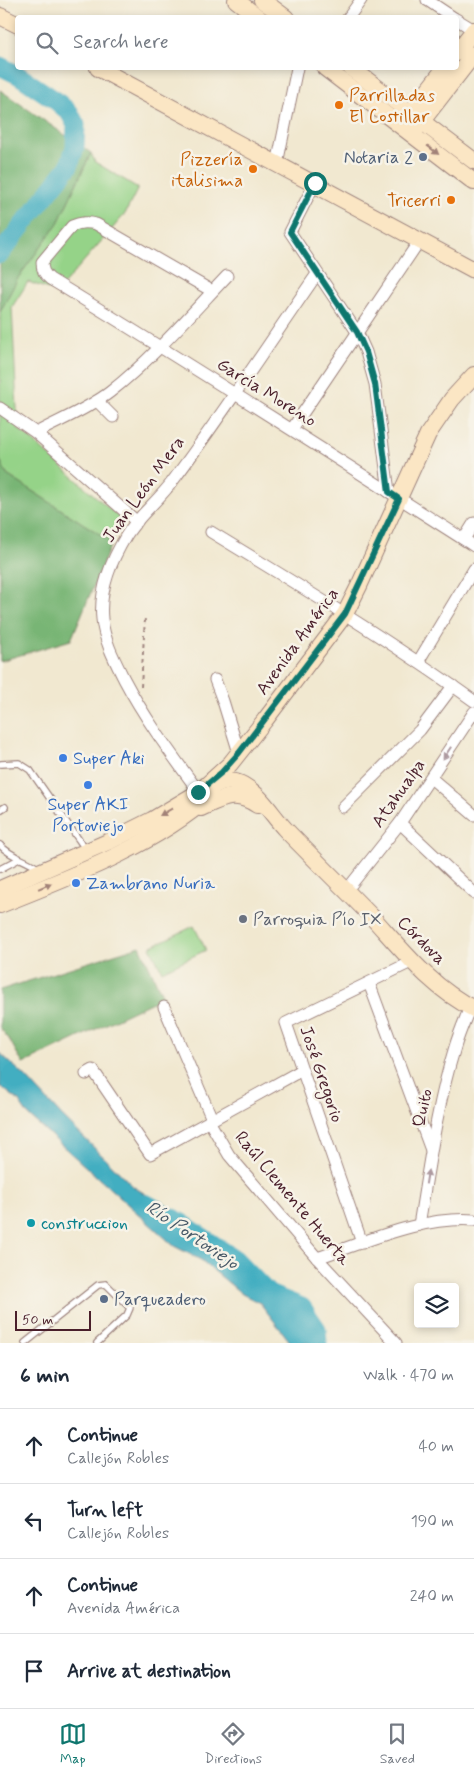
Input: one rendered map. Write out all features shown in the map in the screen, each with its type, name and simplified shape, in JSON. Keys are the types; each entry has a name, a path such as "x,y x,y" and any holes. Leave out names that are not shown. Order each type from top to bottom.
{"street":[{"path":"236,0 255,15"},
{"path":"262,0 282,15"},
{"path":"350,15 361,0"},
{"path":"427,0 450,15"},
{"path":"0,16 15,24"},
{"path":"459,21 474,30 459,49"},
{"path":"411,124 474,54"},
{"path":"102,70 474,270"},
{"path":"277,164 297,70"},
{"path":"328,70 474,162"},
{"path":"352,70 474,182"},
{"path":"411,124 444,70"},
{"path":"315,183 290,232 357,332 375,384 394,496"},
{"name":"García Moreno","path":"212,291 96,224 87,222 72,226 42,262 42,269 50,279 235,392 474,546"},
{"path":"292,428 420,240"},
{"name":"Juan León Mera","path":"198,792 140,710 112,654 105,636 102,609 105,584 126,535 172,482 317,274"},
{"path":"36,433 97,401 110,391 160,346 227,276"},
{"name":"Avenida América","path":"0,905 121,853 175,822 200,804 223,782 264,720 345,614 394,496 428,434 443,411 474,375"},
{"path":"97,401 113,417"},
{"path":"0,408 36,433 137,522"},
{"path":"464,539 474,523"},
{"path":"211,532 345,614 474,701"},
{"path":"418,662 474,569"},
{"path":"215,680 242,753 241,765 243,776 263,804"},
{"path":"342,807 420,730 453,686"},
{"name":"Atahualpa","path":"346,891 400,823 474,712"},
{"name":"Avenida América","path":"0,889 87,852 152,820 198,792 242,753"},
{"path":"431,778 474,815"},
{"name":"Córdova","path":"223,782 233,781 242,785 263,804 284,828 437,984 471,1005"},
{"path":"198,792 223,782"},
{"name":"Córdova","path":"175,822 225,798 240,796 258,805 284,828"},
{"path":"400,823 474,893"},
{"name":"José Gregorio","path":"362,1243 286,1023 414,961"},
{"path":"369,983 431,1150"},
{"name":"Quito","path":"419,1225 431,1150 446,1080 456,1045 471,1005"},
{"name":"Raúl Clemente Huerta","path":"164,1007 211,1120 230,1155 316,1258 396,1343"},
{"path":"86,1074 93,1070 150,1154 302,1070"},
{"path":"316,1258 419,1225 453,1220 474,1220"}],"lane":[{"path":"1,764 19,763 30,770 87,852"},
{"path":"0,845 13,856 33,864 42,872"},
{"path":"0,869 20,859"},
{"path":"25,1343 98,1285 106,1284 130,1308 127,1315 97,1343"}],"path":[{"path":"140,710 145,618"}],"green space":[{"path":"0,90 91,153 58,223 18,278 0,312"},
{"path":"91,153 95,162 138,188 125,214 57,292 28,282 12,307 18,428 120,518 112,542 7,475 0,460 0,312 18,278 58,223"},
{"path":"0,460 7,475 112,542 71,640 0,661"},
{"path":"194,926 206,950 162,971 150,947"},
{"path":"140,946 163,997 23,1064 9,1039 0,1028 0,990"}],"water":[{"path":"0,1053 134,1187 150,1197 177,1225 203,1241 210,1249 233,1253 281,1304 304,1318 312,1343 291,1343 260,1303 242,1294 201,1260 174,1246 28,1115 18,1100 0,1086"}],"waterway":[{"name":"Río Portoviejo","path":"0,66 18,75 55,100 69,112 76,125 75,147 69,166 0,254"},
{"name":"Río Portoviejo","path":"147,1204 182,1223 235,1259 269,1294 302,1307 317,1329 318,1343"}],"place":[{"name":"Parrilladas El Costillar","path":"339,105"},
{"name":"Notaria 2","path":"423,157"},
{"name":"Pizzería italisima","path":"253,169"},
{"name":"Tricerri","path":"451,200"},
{"name":"Super Aki","path":"63,758"},
{"name":"Super AKI Portoviejo","path":"88,785"},
{"name":"Zambrano Nuria","path":"76,883"},
{"name":"Parroquia Pío IX","path":"243,919"},
{"name":"construccion","path":"31,1223"},
{"name":"Parqueadero","path":"104,1299"}],"route":[{"path":"198,792 222,772 239,753 345,614 360,586 399,499 389,492 375,384 366,352 357,332 290,232 315,183"}]}
